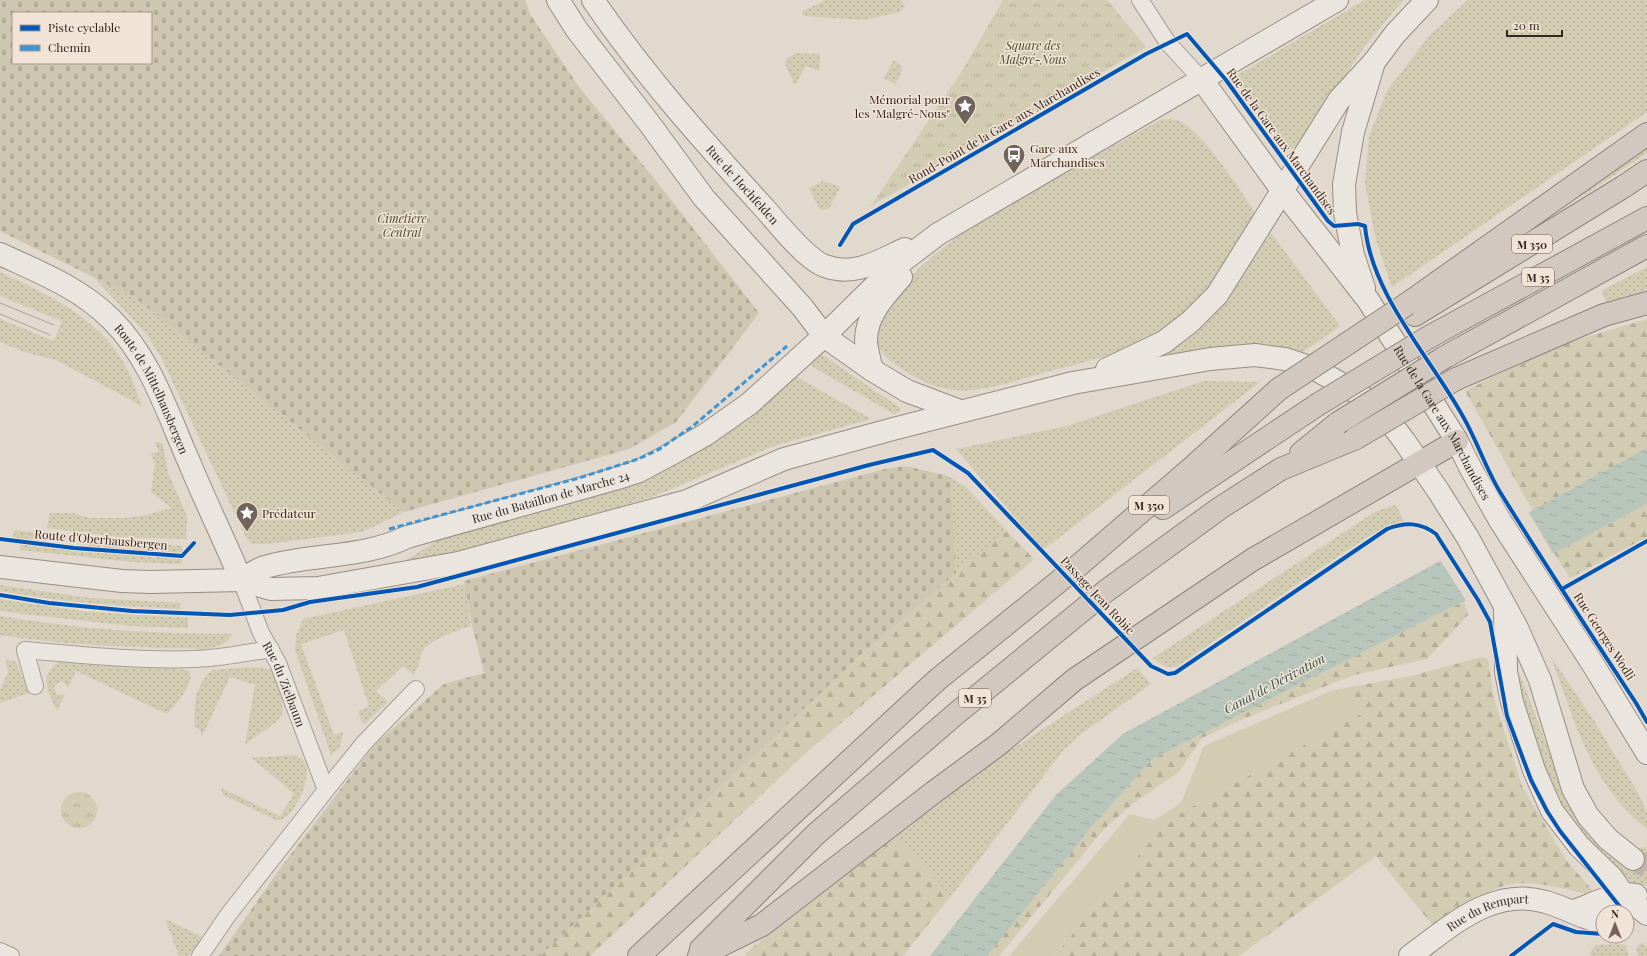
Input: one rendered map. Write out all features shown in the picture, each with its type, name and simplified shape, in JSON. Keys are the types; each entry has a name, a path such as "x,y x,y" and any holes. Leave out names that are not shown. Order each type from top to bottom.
{"highway":[{"path":"1411,309 1647,134"},
{"name":"M 350","path":"1078,566 1218,444 1286,392 1411,309 1617,192 1647,171"},
{"name":"M 35","path":"639,956 937,680 1078,566 1317,405 1429,337 1647,218"},
{"name":"M 35","path":"694,956 816,834 1050,635 1106,591 1220,508 1281,469 1338,423 1444,357 1647,246"},
{"path":"1281,469 1356,438 1456,379 1604,315 1647,303"},
{"path":"699,956 762,925 999,744 1074,680 1252,560 1457,440"}],"main road":[{"path":"558,0 577,30 649,123 704,198 799,304 824,336 872,370 907,391 960,411"},
{"name":"Rue de Hochfelden","path":"593,0 617,35 652,79 737,178 786,232 817,262 836,270 860,269 938,235"},
{"path":"824,336 892,269 938,235 1337,0"},
{"path":"1073,384 1164,342 1190,322 1217,295 1339,100 1374,62 1395,34 1428,0"},
{"path":"1368,300 1353,254 1345,213 1344,184 1353,132 1374,62"},
{"name":"Rue de la Gare aux Marchandises","path":"1202,80 1282,190 1368,300 1457,440 1499,520 1531,568 1647,753"},
{"path":"872,370 866,340 869,323 874,310 938,235"},
{"name":"Route de Mittelhausbergen","path":"0,254 80,294 111,318 133,344 146,366 167,409 241,580"},
{"name":"Rue du Bataillon de Marche 24","path":"241,580 263,567 354,553 391,545 407,537 639,471 705,435 749,404 824,336"},
{"path":"0,567 122,581 151,582 241,580 271,589 318,588 458,563 687,501 784,459 960,411 1073,384 1210,359 1255,355 1285,359 1315,369 1359,394 1390,422 1440,492 1501,597 1540,680 1573,789 1588,816 1608,839 1633,859"},
{"path":"1501,597 1506,672 1512,702 1534,770 1552,811 1579,846 1638,905"},
{"name":"Rue du Rempart","path":"1410,956 1469,914 1495,902 1526,898 1544,901 1574,911 1595,920"},
{"path":"1574,911 1638,905"}],"street":[{"name":"Rue de la Gare aux Marchandises","path":"1140,0 1168,43 1202,80"},
{"name":"Rue du Zielbaum","path":"241,580 256,622 271,649 304,728 326,790"},
{"path":"35,686 25,650 111,657 196,659 230,656 271,649"},
{"path":"200,956 228,915 364,743 416,689"},
{"path":"0,951 11,956"}],"green space":[{"name":"Cimetière Central","path":"0,0 525,0 530,14 579,87 661,187 759,313 676,422 629,449 404,512 134,297 0,231"},
{"path":"826,0 901,0 905,6 900,12 864,20 804,16 802,14 803,11"},
{"name":"Square des Malgré-Nous","path":"1003,0 1107,0 1146,47 871,206 962,71"},
{"path":"1365,0 1403,0 1362,50 1293,156 1234,77"},
{"path":"1468,0 1647,0 1647,112 1392,287 1375,236 1365,183 1369,137 1387,91 1429,36"},
{"path":"796,53 820,54 819,71 806,66 795,85 785,64 786,59"},
{"path":"893,61 900,65 902,70 895,84 884,78"},
{"path":"1162,119 1170,119 1183,123 1203,140 1223,165 1257,215 1220,273 1186,313 1158,334 1127,349 1010,383 976,390 953,390 937,387 916,377 887,358 875,338 878,321 902,287 939,251 960,235 1004,207"},
{"path":"1647,146 1647,153 1588,193 1576,199 1586,189"},
{"path":"823,181 840,187 829,209 822,210 819,208 809,188"},
{"path":"1271,233 1340,326 1302,353 1259,347 1168,356 1169,352 1199,330 1218,311"},
{"path":"1647,267 1647,290 1606,302 1601,291"},
{"path":"0,272 58,301 76,312 92,325 107,340 120,357 131,377 142,406 56,360 25,352 0,342 0,319 54,341 62,321 0,296"},
{"path":"93,276 134,297 404,512 362,532 267,544 252,544 247,539 161,357 147,335"},
{"path":"1647,319 1647,448 1533,511 1465,391 1553,347"},
{"path":"820,353 900,408 900,411 894,414 808,364"},
{"path":"795,376 871,419 774,446 650,498 468,550 398,565 443,537 577,500"},
{"path":"1204,381 1260,382 1043,550 956,449 1067,426"},
{"path":"155,441 163,444 168,473 187,516 186,539 119,537 47,528 50,513 72,513 89,518 127,518 172,508 151,492 155,464 151,454 158,452"},
{"path":"906,466 948,476 951,482 956,573 861,655 540,956 219,956 279,870 375,744 444,684 484,673 472,625 464,581 885,469"},
{"path":"948,476 966,487 1007,531 956,573 951,482"},
{"path":"1647,504 1647,537 1570,578 1554,553"},
{"path":"1396,505 1404,521 1379,530 1346,551 1176,667 1166,667 1153,658 1370,515 1382,509"},
{"path":"14,530 46,534 45,543 13,538"},
{"path":"1007,531 1034,559 807,752 590,956 540,956 769,739 886,633"},
{"path":"88,539 182,546 182,554 87,547"},
{"path":"20,544 182,559 181,564 133,562 20,550"},
{"path":"465,584 471,626 430,643 422,652 417,670 413,675 403,666 376,691 388,702 364,725 358,711 369,706 344,630 301,644 334,735 343,732 340,747 331,755 295,650 296,636 303,619"},
{"path":"0,585 90,598 181,603 180,609 90,603 0,591"},
{"path":"0,599 89,612 188,618 188,628 131,626 6,612 0,610"},
{"path":"1464,601 1468,615 1427,659 1354,675 1243,719 1202,738 1179,772 1135,802 1104,829 999,956 987,956 1094,824 1152,759"},
{"path":"0,616 29,621 116,630 232,634 227,641 221,645 206,649 128,647 51,642 0,635"},
{"path":"1481,657 1488,659 1494,699 1522,786 1566,860 1593,891 1593,895 1539,884 1528,883 1507,885 1479,897 1435,928 1376,856 1239,956 1054,956 1169,819 1361,714 1333,690 1411,676"},
{"path":"1551,657 1593,719 1638,793 1647,812 1647,829 1627,811 1611,792 1598,772 1577,728"},
{"path":"6,659 16,662 29,693 0,703 0,690 8,673"},
{"path":"59,662 115,667 181,669 189,671 191,676 185,692 167,714 76,671 68,688 64,682 61,681 54,686 56,694 65,694 57,711 48,691 47,678 49,672"},
{"path":"251,667 268,669 274,675 279,687 282,701 283,707 281,716 277,721 245,745 255,685 230,677 202,736 200,730 195,727 194,711 196,696 206,676 212,670"},
{"path":"1517,667 1571,808 1589,836 1605,853 1630,871 1638,860 1636,849 1647,847 1647,885 1635,885 1598,855 1565,814 1549,784 1520,695"},
{"path":"1137,668 1151,684 1081,734 1063,751 951,896 891,833 992,762"},
{"path":"1333,690 1361,714 1169,819 1054,956 1009,956 1130,814 1154,820 1181,803 1204,746"},
{"path":"295,755 303,760 306,766 307,775 301,796 289,814 283,819 276,820 223,795 221,788 280,816 294,794 252,758"},
{"path":"83,792 92,797 96,803 96,817 92,823 83,828 75,828 66,823 62,817 61,806 66,797 72,793"},
{"path":"891,833 951,896 903,956 746,956 746,953 872,847"},
{"path":"165,919 201,936 201,939 189,956 179,956"},
{"path":"1641,943 1647,946 1647,956 1638,956 1636,948"},
{"path":"1623,944 1626,946 1629,956 1592,956 1589,953 1596,945"}],"water":[{"name":"Canal de Dérivation","path":"1647,448 1647,504 1464,601 1152,759 1094,824 987,956 930,956 1056,795 1123,734"}],"pier":[{"path":"1528,511 1554,555 1467,602 1440,560"}],"tunnel":[{"path":"1633,859 1647,867"}],"tram line":[{"path":"0,303 54,325"},
{"path":"0,314 50,335"}],"marked path":[{"path":"389,529 579,478 638,459 658,450 693,426 787,346"}],"cycle path":[{"name":"Rond-Point de la Gare aux Marchandises","path":"840,245 853,224 1146,54 1187,34 1226,80 1328,221 1334,226 1358,224 1365,226 1370,251 1378,275 1403,323 1461,413 1500,492 1647,722"},
{"name":"Passage Jean Robic","path":"0,595 49,603 132,611 230,615 283,610 310,602 417,587 869,465 933,450 968,473 1151,666 1168,674 1175,673 1387,529 1406,524 1418,525 1436,534 1478,600 1490,622 1507,716 1531,780 1547,811 1560,831 1618,904"},
{"name":"Route d'Oberhausbergen","path":"0,539 74,548 182,556 194,543"},
{"path":"1562,589 1647,541"},
{"path":"1511,956 1553,924 1576,932 1595,933"}],"place":[{"name":"Mémorial pour les \"Malgré-Nous\"","path":"965,126"},
{"name":"Gare aux Marchandises","path":"1014,174"},
{"name":"Prédateur","path":"247,532"}]}
